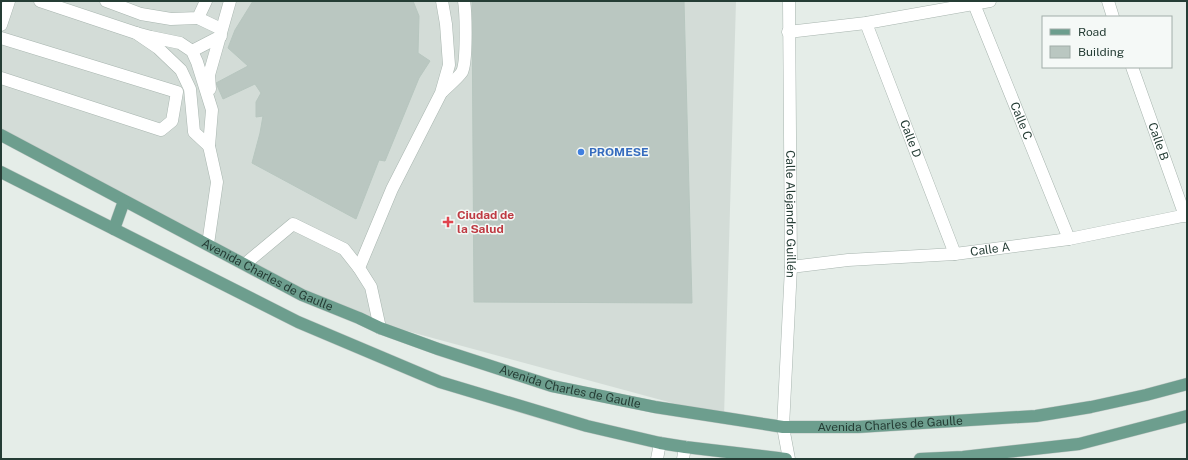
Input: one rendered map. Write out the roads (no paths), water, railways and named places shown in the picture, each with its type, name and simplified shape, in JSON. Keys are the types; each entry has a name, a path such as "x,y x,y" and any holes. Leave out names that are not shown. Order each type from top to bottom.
{"main road":[{"name":"Avenida Charles de Gaulle","path":"1,136 302,295 380,328 438,349 552,386 655,407 783,427 858,427 1036,416 1091,408 1187,384"},
{"path":"1,172 298,322 440,382 586,426 660,443 684,453 786,459"},
{"path":"114,229 124,201"},
{"path":"920,459 963,457 1079,444 1187,416"}],"street":[{"path":"1,25 9,1"},
{"path":"40,1 136,33 180,43 192,51 197,62 212,110"},
{"path":"106,1 142,14 171,19 198,18 221,33"},
{"path":"198,18 206,1"},
{"path":"208,244 217,182 209,146 212,110 209,76 230,1"},
{"path":"359,268 392,189 441,93 449,65 446,24 442,1"},
{"path":"441,93 462,72 466,48 466,11 464,1"},
{"name":"Calle Alejandro Guillén","path":"788,1 791,267 783,427 789,459"},
{"path":"788,32 866,23 990,1"},
{"path":"1108,1 1113,16"},
{"name":"Calle C","path":"974,4 1068,238"},
{"name":"Calle D","path":"866,23 955,254"},
{"path":"136,33 158,48 181,70 190,89 194,132 209,146"},
{"path":"192,51 221,33"},
{"path":"1,38 177,92 172,121 161,130 1,78"},
{"name":"Calle B","path":"1132,68 1186,215"},
{"name":"Calle A","path":"791,267 848,260 955,254 1068,238 1186,215"},
{"path":"245,264 293,224 344,249 359,268 371,287 380,328"},
{"path":"657,459 660,443"}],"place":[{"name":"PROMESE","path":"581,152"},
{"name":"Ciudad de la Salud","path":"448,222"}]}
